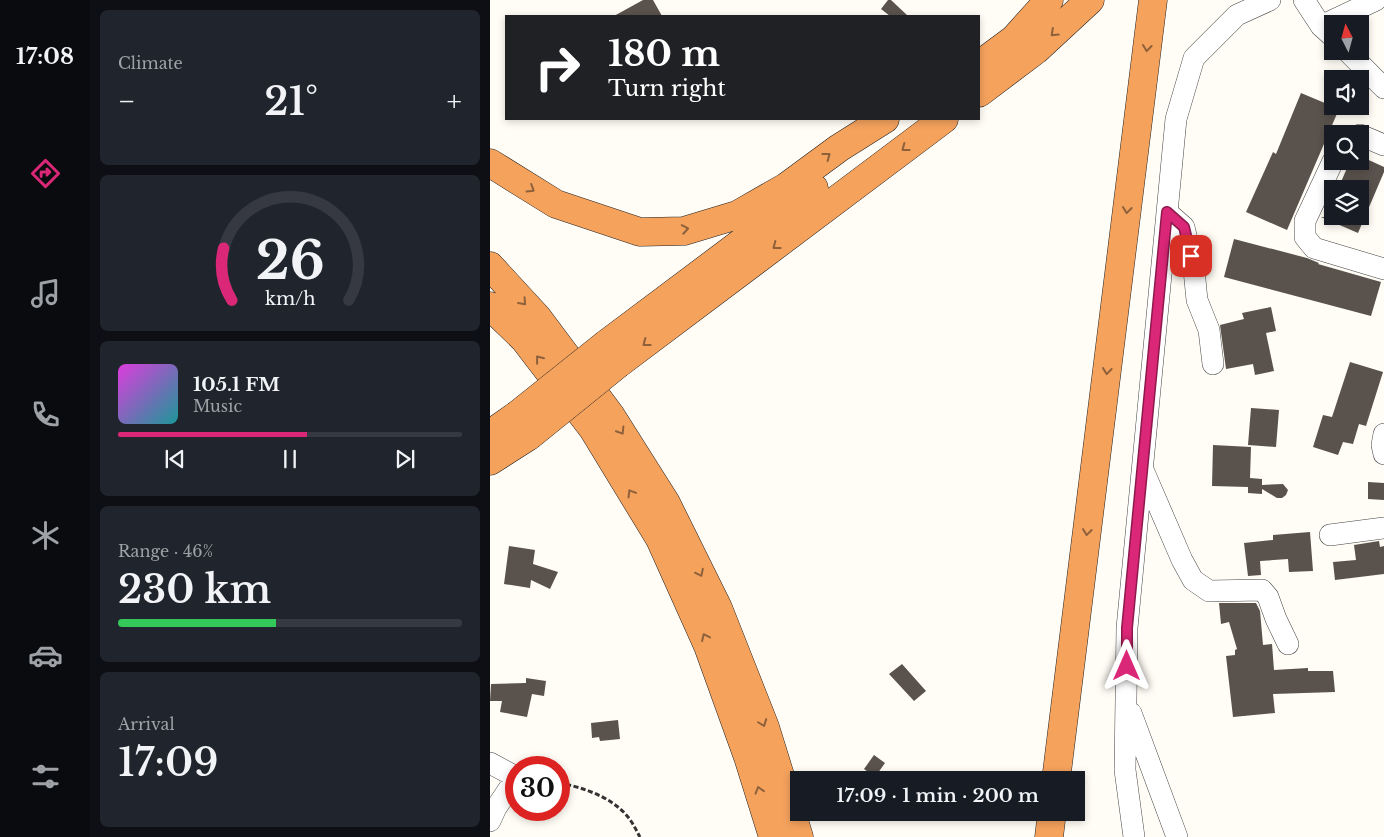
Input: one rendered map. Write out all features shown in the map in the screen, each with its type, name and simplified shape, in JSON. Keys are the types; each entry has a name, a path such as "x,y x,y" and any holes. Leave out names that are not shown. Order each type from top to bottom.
{"highway":[{"path":"980,64 1014,39 1049,0"},
{"path":"980,92 1036,50 1090,0"},
{"path":"1057,771 1153,0"},
{"path":"980,59 1014,39"},
{"path":"490,163 556,204 640,232 684,231 737,215 786,187 839,148 883,120"},
{"path":"490,462 523,426 906,120"},
{"path":"612,354 943,120"},
{"path":"490,266 537,317 612,416 666,503 718,608 765,727 799,837"},
{"path":"490,306 524,339 593,429 660,539 708,646 748,757 774,837"},
{"path":"490,434 523,426"},
{"path":"1049,837 1051,821"}],"street":[{"path":"1134,837 1125,770 1127,628 1176,120 1194,58 1237,15 1270,0"},
{"path":"1304,0 1324,28"},
{"path":"1353,15 1376,0"},
{"path":"1356,60 1384,88"},
{"path":"1369,138 1384,145"},
{"path":"1330,170 1305,221 1305,237 1314,248 1384,269"},
{"path":"1167,212 1184,227 1194,270 1197,300 1210,330 1213,364"},
{"path":"1384,434 1382,445 1384,454"},
{"path":"1143,470 1182,560 1194,580 1209,591 1262,590 1268,596 1288,644"},
{"path":"1330,535 1384,528"},
{"path":"1127,704 1177,837"},
{"path":"490,763 505,772"},
{"path":"490,821 505,794"}],"path":[{"path":"570,785 611,803 628,816 640,837"}],"building":[{"path":"643,0 653,0 661,15 616,15"},
{"path":"888,0 891,0 907,15 889,15 881,9"},
{"path":"1301,93 1324,103 1324,115 1336,115 1332,125 1324,125 1324,144 1287,230 1246,212 1273,152 1276,154"},
{"path":"1369,160 1384,167 1384,172 1369,207 1369,180 1342,180 1346,170 1369,170"},
{"path":"1340,225 1361,225 1358,233"},
{"path":"1234,239 1307,258 1318,264 1381,282 1371,316 1224,277"},
{"path":"1271,307 1276,331 1266,333 1274,371 1255,375 1253,364 1226,369 1220,325 1244,319 1242,313"},
{"path":"1350,362 1383,372 1366,426 1359,424 1353,444 1343,442 1338,455 1313,447 1323,415 1332,417"},
{"path":"1251,408 1279,410 1276,447 1248,445"},
{"path":"1213,445 1251,447 1250,478 1262,479 1262,485 1283,484 1288,490 1286,495 1282,498 1277,498 1262,489 1262,494 1248,493 1248,487 1212,486"},
{"path":"1368,482 1384,483 1384,500 1368,499"},
{"path":"1310,532 1313,571 1289,572 1288,559 1260,561 1261,575 1248,576 1244,543 1273,540 1273,535"},
{"path":"1379,541 1380,547 1384,546 1384,574 1335,580 1333,562 1356,560 1354,545"},
{"path":"509,546 535,550 533,564 558,572 550,589 531,580 530,588 504,584"},
{"path":"1219,603 1256,603 1260,611 1263,645 1272,644 1274,670 1308,668 1308,671 1333,671 1335,692 1273,694 1275,713 1233,717 1226,656 1235,655 1235,650 1237,649 1229,622 1221,624"},
{"path":"902,664 926,691 914,701 889,674"},
{"path":"526,678 546,681 544,696 532,694 527,717 500,712 502,701 490,701 491,684 526,683"},
{"path":"618,720 620,739 600,741 599,737 592,738 591,723"},
{"path":"874,755 885,763 879,771 867,771 864,769"}],"route":[{"path":"1127,666 1127,628 1167,212 1184,227 1191,256"}]}
